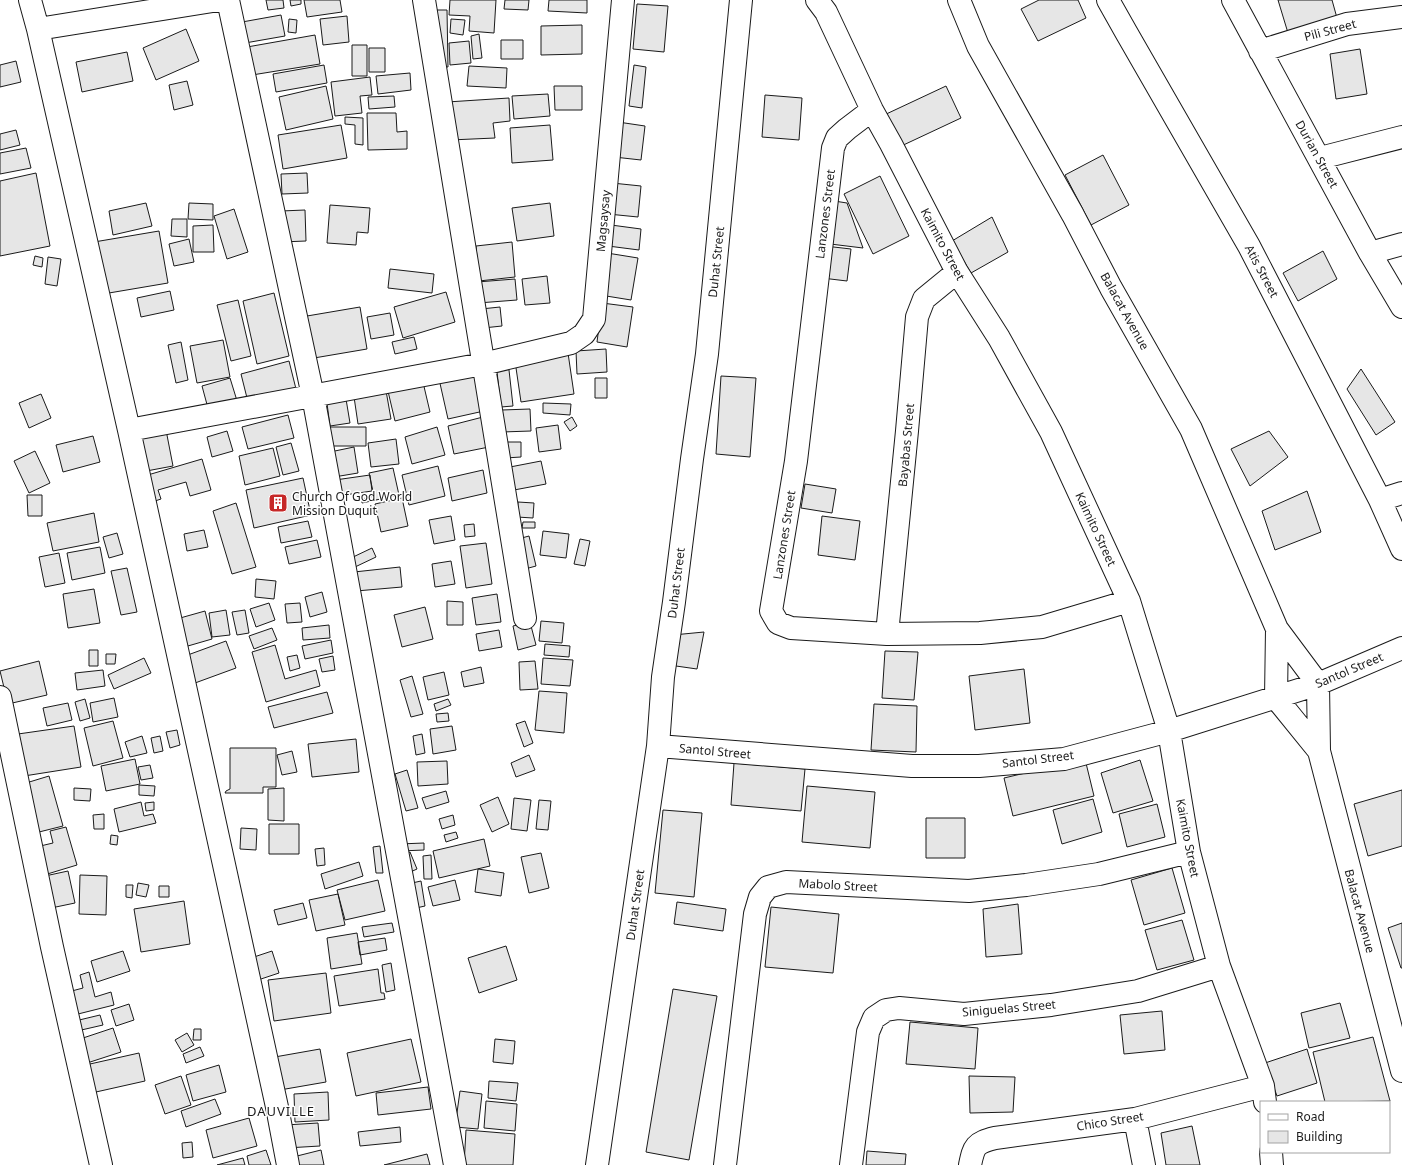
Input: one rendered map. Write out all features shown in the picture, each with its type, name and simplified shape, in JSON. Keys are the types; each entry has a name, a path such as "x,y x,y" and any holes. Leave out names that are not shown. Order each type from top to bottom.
{"street":[{"path":"30,0 38,29 129,430 277,1107 288,1165"},
{"path":"38,29 219,0"},
{"path":"228,0 313,396 455,1165"},
{"path":"424,0 525,618"},
{"name":"Magsaysay","path":"129,430 483,364 571,343 584,334 594,319 623,0"},
{"name":"Duhat Street","path":"597,1165 658,746 663,677 707,354 741,0"},
{"name":"Kaimito Street","path":"817,0 826,12 872,110 892,144 957,272 999,338 1051,432 1129,601 1169,732 1189,852 1219,966 1264,1094"},
{"name":"Balacat Avenue","path":"959,0 978,46 1073,215 1111,288 1191,429 1277,629 1318,684 1318,751 1402,1071"},
{"name":"Atis Street","path":"1108,0 1249,246 1380,500 1402,549"},
{"name":"Durian Street","path":"1233,0 1320,158 1370,253 1402,307"},
{"name":"Pili Street","path":"1260,50 1347,24 1402,16"},
{"name":"Lanzones Street","path":"872,110 837,138 833,148 796,461 771,611 778,623 790,628 887,634 980,633 1042,626 1129,601"},
{"path":"1320,158 1402,136"},
{"path":"1370,253 1402,244"},
{"name":"Bayabas Street","path":"887,634 917,317 924,299 957,272"},
{"path":"1380,500 1402,493"},
{"name":"Balacat Avenue","path":"1277,629 1276,698 1318,751"},
{"name":"Santol Street","path":"658,746 912,766 979,766 1064,759 1169,732 1276,698 1318,684 1402,648"},
{"path":"0,697 52,947 101,1165"},
{"name":"Mabolo Street","path":"725,1165 755,914 760,898 768,886 786,882 968,891 1026,885 1099,874 1189,852"},
{"name":"Siniguelas Street","path":"850,1165 868,1032 874,1018 886,1010 898,1008 964,1014 1051,1005 1138,991 1219,966"},
{"name":"Chico Street","path":"970,1165 973,1150 981,1142 995,1138 1135,1118 1264,1094"},
{"path":"1135,1118 1144,1165"},
{"path":"1271,1153 1272,1165"}],"building":[{"path":"266,0 283,0 284,8 268,10"},
{"path":"290,0 301,0 301,4 291,6"},
{"path":"304,0 340,0 342,12 307,17"},
{"path":"450,0 496,0 494,33 469,31 470,16 449,15"},
{"path":"505,0 529,0 528,10 504,9"},
{"path":"549,0 587,0 587,13 548,11"},
{"path":"1039,0 1078,0 1086,18 1038,41 1021,9"},
{"path":"1278,0 1332,0 1337,18 1288,33"},
{"path":"637,4 668,6 664,52 633,49"},
{"path":"435,10 447,10 448,67 435,67"},
{"path":"281,15 285,36 245,43 242,22"},
{"path":"347,16 349,42 323,45 320,19"},
{"path":"289,19 297,20 296,33 288,32"},
{"path":"451,19 465,20 463,35 450,33"},
{"path":"582,25 582,54 541,55 541,26"},
{"path":"186,29 199,61 156,80 143,48"},
{"path":"479,34 482,58 473,59 471,36"},
{"path":"315,35 320,64 252,75 247,47"},
{"path":"501,40 523,40 523,59 501,59"},
{"path":"469,41 471,63 450,65 449,43"},
{"path":"352,45 367,45 367,76 352,76"},
{"path":"369,48 385,48 385,72 369,72"},
{"path":"1360,49 1367,94 1336,99 1330,54"},
{"path":"127,52 133,81 82,92 76,62"},
{"path":"16,61 21,82 0,87 0,65"},
{"path":"324,65 327,83 276,92 273,74"},
{"path":"634,65 646,67 642,108 629,106"},
{"path":"469,66 507,68 506,88 467,86"},
{"path":"410,73 411,90 378,94 376,76"},
{"path":"370,77 372,95 360,96 362,113 335,116 331,82"},
{"path":"187,81 193,105 174,110 169,85"},
{"path":"326,86 333,119 286,130 279,97"},
{"path":"554,86 582,86 582,110 555,110"},
{"path":"946,86 961,118 897,148 882,116"},
{"path":"548,94 550,116 514,119 512,96"},
{"path":"765,95 802,98 799,140 762,137"},
{"path":"394,96 395,107 369,109 368,97"},
{"path":"509,98 510,121 493,123 495,138 450,140 447,102"},
{"path":"367,113 396,113 397,132 407,131 407,149 368,150"},
{"path":"345,117 363,118 363,145 355,144 355,125 345,124"},
{"path":"618,122 645,126 641,160 614,157"},
{"path":"341,125 347,158 283,169 278,135"},
{"path":"550,125 553,160 512,163 510,128"},
{"path":"16,130 20,145 0,150 0,134"},
{"path":"26,148 31,168 0,174 0,153"},
{"path":"1103,155 1129,205 1091,225 1065,175"},
{"path":"36,173 50,246 0,256 0,181"},
{"path":"307,173 308,193 282,194 281,174"},
{"path":"880,176 909,236 873,254 844,194"},
{"path":"612,183 641,186 638,217 608,214"},
{"path":"828,200 847,203 863,248 822,243"},
{"path":"146,203 152,226 113,235 109,211"},
{"path":"189,203 213,204 213,220 188,219"},
{"path":"550,203 554,236 517,241 512,208"},
{"path":"330,205 370,208 368,233 357,232 356,245 327,243"},
{"path":"234,209 248,252 227,259 214,216"},
{"path":"305,210 306,241 281,242 281,211"},
{"path":"992,217 1008,252 971,273 952,241"},
{"path":"172,219 187,219 187,237 171,236"},
{"path":"213,225 214,252 193,252 193,226"},
{"path":"611,225 641,229 639,250 608,246"},
{"path":"159,231 168,283 103,294 94,242"},
{"path":"189,239 194,262 174,266 169,244"},
{"path":"512,242 515,277 479,281 476,246"},
{"path":"825,246 851,249 847,281 822,278"},
{"path":"1323,251 1337,279 1298,301 1283,273"},
{"path":"607,253 638,258 631,300 600,295"},
{"path":"35,256 43,258 42,267 33,265"},
{"path":"48,257 61,259 57,286 45,284"},
{"path":"390,269 434,274 432,293 388,288"},
{"path":"547,276 550,303 525,305 522,279"},
{"path":"515,279 517,300 478,303 477,282"},
{"path":"170,291 174,310 141,317 137,298"},
{"path":"446,292 455,322 403,338 394,307"},
{"path":"274,293 289,356 257,364 243,301"},
{"path":"238,300 251,356 231,361 217,305"},
{"path":"602,303 633,307 627,347 597,342"},
{"path":"360,307 367,349 314,358 307,316"},
{"path":"500,307 502,326 483,328 481,309"},
{"path":"390,313 394,335 371,339 367,317"},
{"path":"414,337 417,349 395,354 392,342"},
{"path":"223,340 230,377 197,383 190,346"},
{"path":"181,342 188,380 176,383 168,345"},
{"path":"606,349 607,372 577,374 576,351"},
{"path":"568,353 574,394 521,402 515,361"},
{"path":"289,361 296,389 248,402 241,374"},
{"path":"508,361 513,406 501,407 496,363"},
{"path":"1361,369 1395,422 1376,435 1347,389"},
{"path":"476,371 484,411 448,419 439,379"},
{"path":"721,376 756,378 750,457 716,454"},
{"path":"230,378 238,404 209,412 202,386"},
{"path":"422,378 430,412 395,421 387,387"},
{"path":"595,378 607,378 607,398 595,398"},
{"path":"385,385 391,419 358,424 353,390"},
{"path":"345,393 350,423 330,426 326,396"},
{"path":"41,394 51,418 29,428 19,403"},
{"path":"543,403 571,404 570,415 543,413"},
{"path":"530,409 531,431 502,432 502,410"},
{"path":"288,415 294,438 248,449 242,427"},
{"path":"483,417 489,447 454,454 448,426"},
{"path":"572,417 577,426 570,431 564,422"},
{"path":"558,425 561,449 539,452 536,428"},
{"path":"329,427 366,427 366,446 329,446"},
{"path":"437,427 445,455 412,464 405,437"},
{"path":"166,430 173,466 141,472 133,436"},
{"path":"227,431 233,451 212,457 207,437"},
{"path":"1269,431 1288,457 1250,486 1231,449"},
{"path":"93,436 100,462 63,472 56,445"},
{"path":"396,439 399,464 371,467 368,443"},
{"path":"505,442 521,442 521,457 505,458"},
{"path":"291,443 299,471 283,475 276,447"},
{"path":"354,447 358,473 334,477 330,452"},
{"path":"273,448 280,476 245,485 239,456"},
{"path":"35,451 50,483 29,493 14,461"},
{"path":"202,459 211,490 190,496 186,482 158,490 161,499 149,503 141,477"},
{"path":"541,461 546,484 514,490 510,467"},
{"path":"438,466 445,496 409,505 402,475"},
{"path":"393,468 399,495 362,503 362,499 374,496 369,473"},
{"path":"483,470 487,493 452,501 448,478"},
{"path":"370,475 372,491 338,496 335,480"},
{"name":"Church Of God World Mission Duquit","path":"303,478 311,515 254,528 246,490"},
{"path":"805,484 836,489 832,513 801,508"},
{"path":"1307,491 1321,532 1275,550 1262,511"},
{"path":"27,495 42,495 42,516 28,516"},
{"path":"402,498 408,526 381,532 375,504"},
{"path":"518,502 534,503 533,518 517,517"},
{"path":"236,503 256,567 232,574 213,511"},
{"path":"94,513 99,542 53,551 47,523"},
{"path":"451,516 455,540 434,544 429,520"},
{"path":"822,516 860,521 855,560 818,555"},
{"path":"308,521 312,537 281,543 278,527"},
{"path":"523,522 535,522 535,528 522,528"},
{"path":"474,524 475,536 465,537 464,525"},
{"path":"204,530 208,547 187,551 184,534"},
{"path":"543,531 569,534 566,558 540,555"},
{"path":"117,533 123,554 109,558 103,537"},
{"path":"529,536 536,566 525,569 518,539"},
{"path":"580,539 590,541 585,566 574,564"},
{"path":"317,540 321,557 289,564 285,547"},
{"path":"486,543 492,584 466,588 460,546"},
{"path":"100,547 105,573 72,580 67,553"},
{"path":"372,548 376,557 355,567 351,558"},
{"path":"59,553 65,583 45,587 39,557"},
{"path":"451,561 455,584 435,587 432,564"},
{"path":"400,567 402,587 356,591 354,572"},
{"path":"127,568 137,612 121,615 111,571"},
{"path":"256,579 276,581 274,599 255,597"},
{"path":"94,589 100,623 68,628 63,594"},
{"path":"322,592 327,612 310,617 305,597"},
{"path":"497,594 501,622 476,625 472,598"},
{"path":"447,601 463,602 463,625 447,625"},
{"path":"269,603 275,620 256,627 250,609"},
{"path":"300,603 302,622 287,623 285,604"},
{"path":"425,607 433,639 402,647 394,615"},
{"path":"226,610 230,635 212,637 209,613"},
{"path":"245,610 249,633 237,635 232,612"},
{"path":"205,611 212,639 181,648 173,620"},
{"path":"541,621 564,623 562,643 539,641"},
{"path":"530,622 536,645 518,650 513,626"},
{"path":"329,625 330,638 303,640 302,628"},
{"path":"272,628 277,640 254,649 249,636"},
{"path":"499,630 502,647 479,651 476,634"},
{"path":"704,632 697,669 669,665 673,635"},
{"path":"331,640 333,653 305,659 302,646"},
{"path":"226,641 236,668 195,683 185,656"},
{"path":"545,644 570,646 569,657 544,655"},
{"path":"275,645 285,679 316,670 320,686 266,702 252,652"},
{"path":"89,650 98,650 98,666 89,666"},
{"path":"885,651 918,652 914,700 882,698"},
{"path":"106,654 116,654 115,664 106,664"},
{"path":"297,655 300,668 290,671 287,657"},
{"path":"333,656 335,670 322,672 319,659"},
{"path":"144,658 151,673 114,689 108,675"},
{"path":"543,658 573,660 570,686 541,684"},
{"path":"39,661 47,695 8,704 0,671"},
{"path":"535,661 538,689 520,690 519,662"},
{"path":"481,667 484,683 464,687 461,672"},
{"path":"1024,669 1030,723 975,730 969,676"},
{"path":"103,670 105,686 77,690 75,673"},
{"path":"444,672 449,695 428,700 423,677"},
{"path":"412,676 423,714 411,717 400,680"},
{"path":"539,691 567,693 564,733 535,730"},
{"path":"327,692 333,713 274,728 268,707"},
{"path":"114,698 118,717 93,722 90,703"},
{"path":"85,699 90,718 80,721 75,702"},
{"path":"448,699 451,705 436,711 434,704"},
{"path":"68,703 72,720 47,726 43,708"},
{"path":"874,704 917,706 916,752 871,750"},
{"path":"448,713 449,721 437,722 436,714"},
{"path":"113,721 123,758 93,766 84,728"},
{"path":"525,721 533,743 524,747 516,724"},
{"path":"74,726 81,767 24,776 18,734"},
{"path":"452,726 456,750 433,754 430,729"},
{"path":"177,730 180,745 170,748 166,732"},
{"path":"422,734 425,753 416,755 413,736"},
{"path":"142,736 147,753 130,757 125,742"},
{"path":"160,736 163,751 154,753 151,738"},
{"path":"356,739 359,772 312,777 308,744"},
{"path":"230,748 276,748 276,787 263,787 263,793 225,793 230,789"},
{"path":"292,751 297,772 282,775 277,755"},
{"path":"529,755 535,770 516,777 511,763"},
{"path":"135,759 140,784 106,791 101,766"},
{"path":"1085,759 1094,796 1013,816 1004,778"},
{"path":"1140,760 1153,801 1113,813 1101,773"},
{"path":"447,761 448,784 418,786 417,762"},
{"path":"734,763 805,769 801,811 731,805"},
{"path":"150,765 153,778 141,780 138,767"},
{"path":"407,770 418,808 406,811 395,774"},
{"path":"49,776 63,826 39,832 26,783"},
{"path":"139,785 155,786 154,796 139,795"},
{"path":"807,786 875,792 870,848 802,842"},
{"path":"74,788 91,789 90,801 74,800"},
{"path":"284,788 284,821 268,820 268,789"},
{"path":"1402,790 1402,846 1368,856 1354,804"},
{"path":"446,791 449,802 426,809 422,798"},
{"path":"498,797 509,824 492,832 480,805"},
{"path":"514,798 531,800 527,831 511,829"},
{"path":"1093,799 1102,832 1062,844 1053,810"},
{"path":"539,800 551,801 548,830 536,829"},
{"path":"141,802 144,816 153,814 156,823 119,832 114,809"},
{"path":"154,802 154,810 146,811 145,803"},
{"path":"1157,804 1165,837 1127,847 1119,814"},
{"path":"663,810 702,813 694,897 655,893"},
{"path":"104,814 104,829 94,829 93,815"},
{"path":"453,815 455,825 442,829 439,819"},
{"path":"926,818 965,818 965,858 926,858"},
{"path":"269,824 299,824 299,854 269,854"},
{"path":"66,827 77,865 44,875 36,847 53,843 50,831"},
{"path":"241,828 257,829 256,850 240,849"},
{"path":"456,832 458,838 446,842 444,835"},
{"path":"111,835 118,836 117,845 110,844"},
{"path":"484,839 490,866 439,878 433,851"},
{"path":"424,843 424,850 400,851 399,844"},
{"path":"380,846 383,873 376,873 373,847"},
{"path":"324,848 325,865 317,866 315,849"},
{"path":"410,852 417,869 406,874 400,856"},
{"path":"541,853 549,888 529,893 521,857"},
{"path":"431,855 432,879 424,879 423,856"},
{"path":"359,862 363,876 325,889 321,874"},
{"path":"1172,868 1185,913 1144,925 1131,880"},
{"path":"478,869 504,873 501,896 475,892"},
{"path":"68,871 75,903 51,908 45,876"},
{"path":"80,875 107,876 106,915 79,914"},
{"path":"378,880 385,911 345,920 337,890"},
{"path":"455,880 460,900 433,906 428,887"},
{"path":"421,881 425,906 416,908 412,883"},
{"path":"138,883 149,885 146,897 136,895"},
{"path":"126,885 133,885 132,898 126,897"},
{"path":"159,886 169,886 169,897 159,897"},
{"path":"338,894 345,925 316,931 309,900"},
{"path":"184,901 190,944 141,952 134,909"},
{"path":"677,902 726,909 723,931 674,924"},
{"path":"303,903 307,918 278,925 274,910"},
{"path":"1018,904 1022,954 986,957 983,909"},
{"path":"771,907 839,914 833,973 765,967"},
{"path":"1182,920 1194,960 1157,970 1145,930"},
{"path":"392,923 394,932 364,937 362,927"},
{"path":"1402,923 1402,968 1401,968 1388,928"},
{"path":"357,933 362,964 331,969 327,938"},
{"path":"385,938 387,950 360,955 358,942"},
{"path":"506,946 517,980 479,993 468,958"},
{"path":"123,951 130,971 97,982 91,961"},
{"path":"272,951 279,973 252,982 245,960"},
{"path":"391,963 395,990 386,992 382,965"},
{"path":"378,969 381,993 384,993 385,999 339,1006 334,976"},
{"path":"89,972 95,997 111,992 114,1005 74,1015 68,992 83,988 80,975"},
{"path":"326,973 331,1013 274,1021 268,980"},
{"path":"673,989 717,996 689,1160 646,1152"},
{"path":"1340,1003 1350,1038 1309,1048 1301,1013"},
{"path":"129,1004 134,1020 116,1026 111,1010"},
{"path":"1162,1011 1165,1050 1124,1054 1120,1015"},
{"path":"100,1015 103,1025 77,1031 75,1021"},
{"path":"910,1022 978,1028 975,1069 906,1064"},
{"path":"113,1028 121,1052 84,1064 77,1040"},
{"path":"194,1029 201,1029 201,1040 193,1040"},
{"path":"187,1033 194,1045 182,1052 175,1040"},
{"path":"1373,1037 1390,1101 1325,1101 1313,1052"},
{"path":"411,1039 421,1082 356,1096 347,1053"},
{"path":"495,1039 515,1041 513,1064 493,1062"},
{"path":"200,1047 204,1056 186,1063 183,1054"},
{"path":"320,1049 326,1082 274,1091 269,1058"},
{"path":"1307,1049 1317,1083 1277,1096 1265,1063"},
{"path":"139,1053 145,1081 87,1094 81,1066"},
{"path":"219,1065 226,1092 193,1101 186,1075"},
{"path":"181,1076 191,1105 165,1114 155,1085"},
{"path":"969,1076 1015,1077 1013,1112 970,1113"},
{"path":"489,1081 518,1083 516,1101 488,1098"},
{"path":"428,1087 431,1109 378,1115 376,1093"},
{"path":"460,1091 482,1094 478,1129 455,1127"},
{"path":"328,1092 329,1120 295,1122 294,1094"},
{"path":"215,1099 221,1114 186,1127 181,1111"},
{"path":"486,1101 517,1104 515,1131 484,1128"},
{"path":"249,1118 257,1146 213,1158 206,1130"},
{"path":"318,1123 320,1146 286,1148 285,1125"},
{"path":"1192,1126 1200,1165 1166,1165 1161,1133"},
{"path":"400,1127 401,1142 360,1146 358,1132"},
{"path":"466,1130 515,1134 513,1165 464,1165"},
{"path":"192,1142 193,1157 183,1158 182,1143"},
{"path":"266,1150 271,1165 249,1165 247,1156"},
{"path":"321,1150 324,1165 291,1165 289,1158"},
{"path":"867,1151 906,1154 905,1165 866,1165"},
{"path":"427,1154 430,1165 384,1165"},
{"path":"243,1158 245,1165 217,1165"}],"place":[{"name":"Church Of God World Mission Duquit","path":"278,503"}],"district":[{"name":"DAUVILLE","path":"281,1111"}]}
